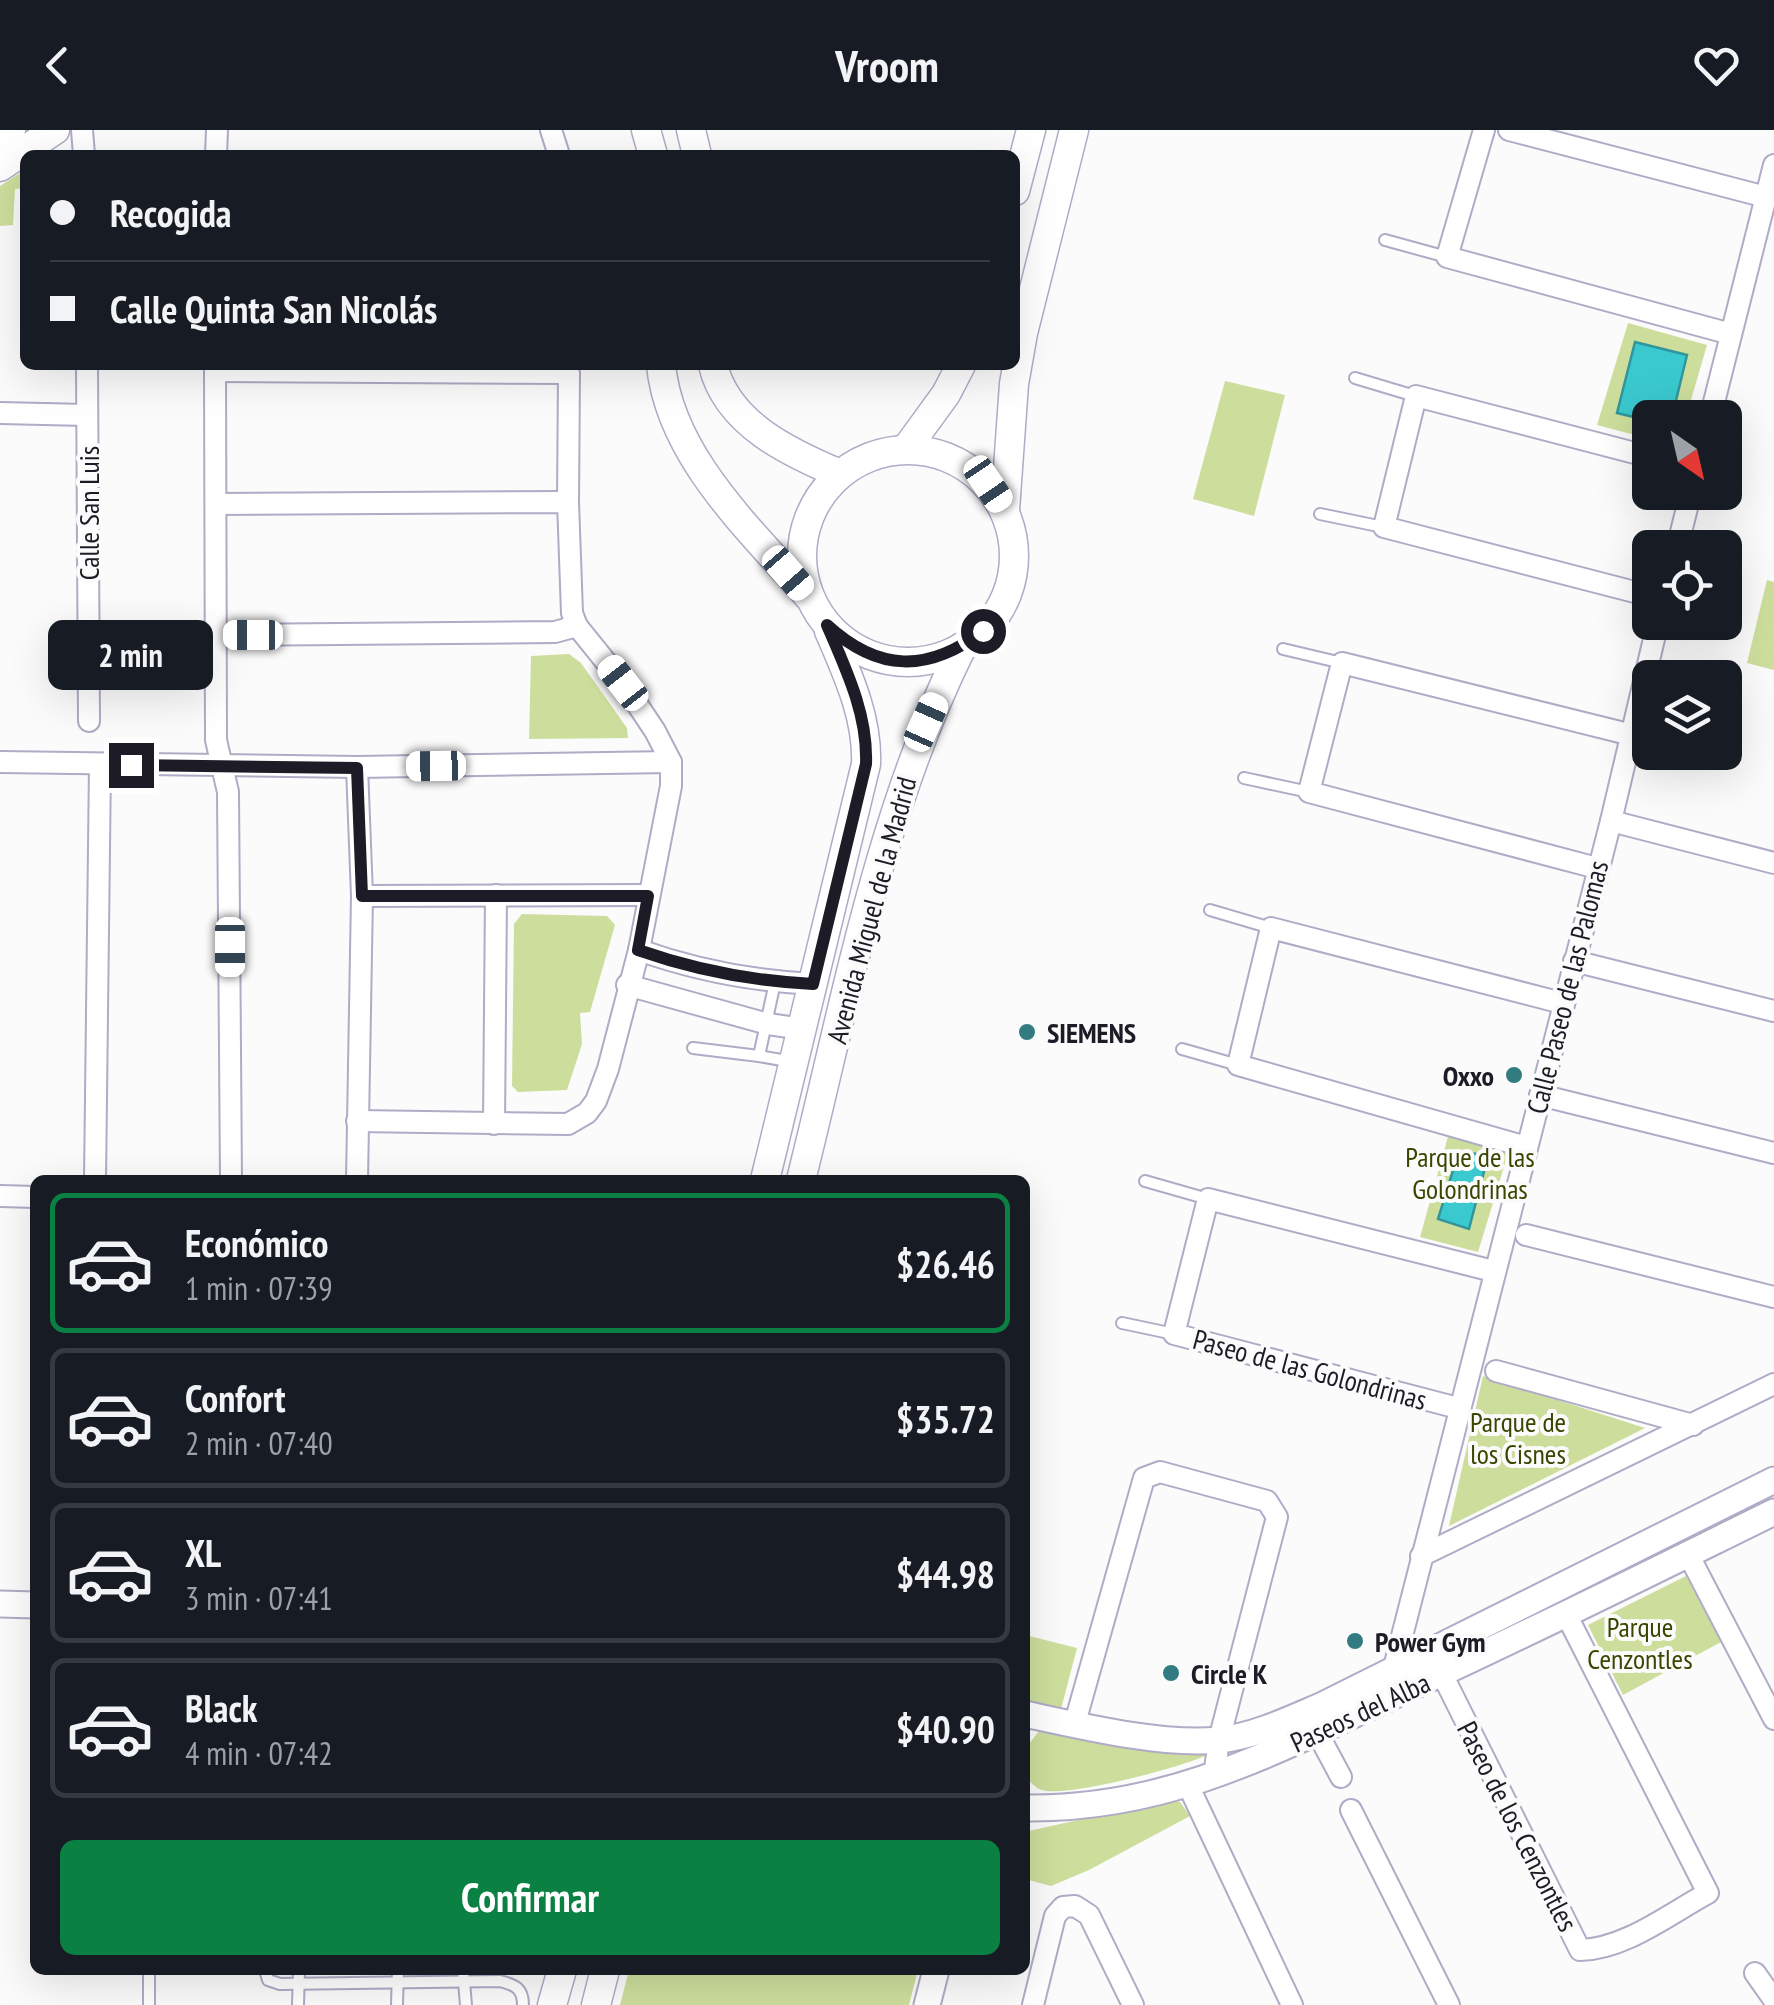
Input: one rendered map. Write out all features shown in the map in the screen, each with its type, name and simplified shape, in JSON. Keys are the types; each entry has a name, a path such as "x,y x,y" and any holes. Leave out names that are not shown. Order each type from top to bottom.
{"main road":[{"path":"0,138 11,130"},
{"path":"26,150 55,130"},
{"path":"1020,172 1031,130"},
{"path":"1020,350 1074,130"},
{"path":"662,370 667,398 692,452 745,524 810,598 827,625 856,648 890,660 915,662 962,647 991,621 1010,586 1014,548 1004,510 988,484 964,465 936,453 906,449 871,456 840,474 826,488 807,522 802,560 810,598"},
{"path":"715,370 728,397 747,421 781,446 840,474"},
{"path":"906,449 958,370"},
{"path":"1004,510 1016,370"},
{"name":"Avenida Miguel de la Madrid","path":"765,1175 866,764 864,728 850,679 827,625"},
{"name":"Avenida Miguel de la Madrid","path":"802,1175 900,800 926,722 962,647"},
{"path":"552,2005 561,1975"},
{"path":"596,2005 604,1975"}],"street":[{"path":"1484,130 1447,257 1731,334"},
{"path":"1509,130 1766,197"},
{"path":"1714,400 1774,165"},
{"name":"Calle San Luis","path":"88,370 90,721"},
{"path":"215,370 216,740 228,792 231,1175"},
{"path":"357,1121 568,1124 596,1101 608,1070 672,786 671,762 655,731 577,626 572,613 569,370"},
{"path":"1632,452 1416,396 1384,527 1632,591"},
{"path":"0,414 87,415"},
{"path":"216,504 568,502"},
{"path":"215,635 555,632 577,626"},
{"path":"1597,868 1310,792 1342,663 1632,735"},
{"name":"Calle Paseo de las Palomas","path":"1386,1700 1632,735"},
{"path":"0,762 357,768 671,762"},
{"path":"95,1175 100,766"},
{"path":"357,768 362,896 357,1175"},
{"path":"1611,821 1774,863"},
{"path":"494,1124 496,895"},
{"path":"362,896 648,896"},
{"path":"1526,1146 1238,1065 1271,928 1562,1003"},
{"path":"638,950 692,966 775,982 813,984"},
{"path":"1574,960 1774,1011"},
{"path":"627,986 768,1024 803,1029"},
{"path":"1540,1095 1774,1153"},
{"path":"0,1196 30,1197"},
{"path":"1208,1199 1494,1272"},
{"name":"Paseo de las Golondrinas","path":"1208,1199 1174,1334 1458,1408"},
{"path":"1526,1235 1774,1296"},
{"path":"1496,1371 1692,1425"},
{"path":"1421,1556 1774,1384"},
{"path":"1074,1726 1142,1482 1148,1475 1160,1472 1267,1501 1277,1516 1219,1740 1214,1776"},
{"name":"Paseos del Alba","path":"1030,1715 1074,1726 1219,1740 1290,1720 1774,1480"},
{"name":"Paseos del Alba","path":"1030,1808 1078,1805 1188,1785 1214,1776 1318,1734 1568,1616 1774,1512"},
{"path":"1688,1554 1774,1719"},
{"path":"0,1604 30,1605"},
{"name":"Paseo de los Cenzontles","path":"1442,1674 1580,1950 1599,1950 1621,1940 1708,1892 1568,1616"},
{"path":"1318,1734 1341,1776"},
{"path":"1188,1785 1292,2005"},
{"path":"1352,1810 1448,2005"},
{"path":"1033,2005 1055,1916 1063,1907 1075,1906 1089,1915 1133,2005"},
{"path":"1755,1972 1774,2000"},
{"path":"928,2005 935,1975"}],"lane":[{"path":"1384,240 1447,257"},
{"path":"1354,378 1416,396"},
{"path":"1320,514 1384,527"},
{"path":"1283,649 1342,663"},
{"path":"1244,778 1310,792"},
{"path":"1210,910 1271,928"},
{"path":"759,1056 775,982"},
{"path":"693,1048 795,1063"},
{"path":"1182,1049 1238,1065"},
{"path":"1145,1181 1208,1199"},
{"path":"1122,1323 1174,1334"},
{"path":"149,1975 150,2005"},
{"path":"266,1975 274,1983 299,1976 500,1976 520,1990 523,2005"},
{"path":"298,2005 299,1976"},
{"path":"397,1976 397,2005"},
{"path":"463,1976 466,2005"}],"green space":[{"path":"20,173 13,225 0,226 0,186"},
{"path":"1628,323 1707,345 1691,400 1632,400 1632,434 1597,425"},
{"path":"1225,381 1285,395 1254,516 1193,499"},
{"path":"1767,580 1774,582 1774,670 1747,663"},
{"path":"569,654 581,663 627,728 628,738 529,739 531,656"},
{"path":"522,914 607,916 615,925 590,1012 580,1013 582,1044 567,1090 518,1092 512,1086 514,924"},
{"name":"Parque de las Golondrinas","path":"1449,1133 1509,1150 1478,1252 1420,1237"},
{"name":"Parque de los Cisnes","path":"1483,1376 1645,1428 1449,1526"},
{"name":"Parque Cenzontles","path":"1686,1576 1721,1642 1623,1695 1588,1625"},
{"path":"1030,1636 1077,1648 1061,1709 1030,1701"},
{"path":"1040,1730 1206,1747 1207,1755 1098,1786 1055,1791 1042,1790 1030,1781 1030,1743"},
{"path":"1167,1800 1180,1802 1190,1816 1051,1886 1030,1880 1030,1831"},
{"path":"628,1975 917,1975 909,2005 620,2005"}],"water":[{"path":"1635,342 1687,355 1676,400 1632,400 1632,417 1617,413"},
{"path":"1459,1151 1488,1156 1469,1229 1438,1219"}],"place":[{"name":"SIEMENS","path":"1027,1032"},
{"name":"Oxxo","path":"1514,1075"},
{"name":"Power Gym","path":"1355,1641"},
{"name":"Circle K","path":"1171,1673"}],"route":[{"path":"131,765 357,768 362,896 648,896 638,950 672,962 751,979 813,984 858,806 867,746 850,679 827,625 866,654 915,662 962,647 983,631"}]}
